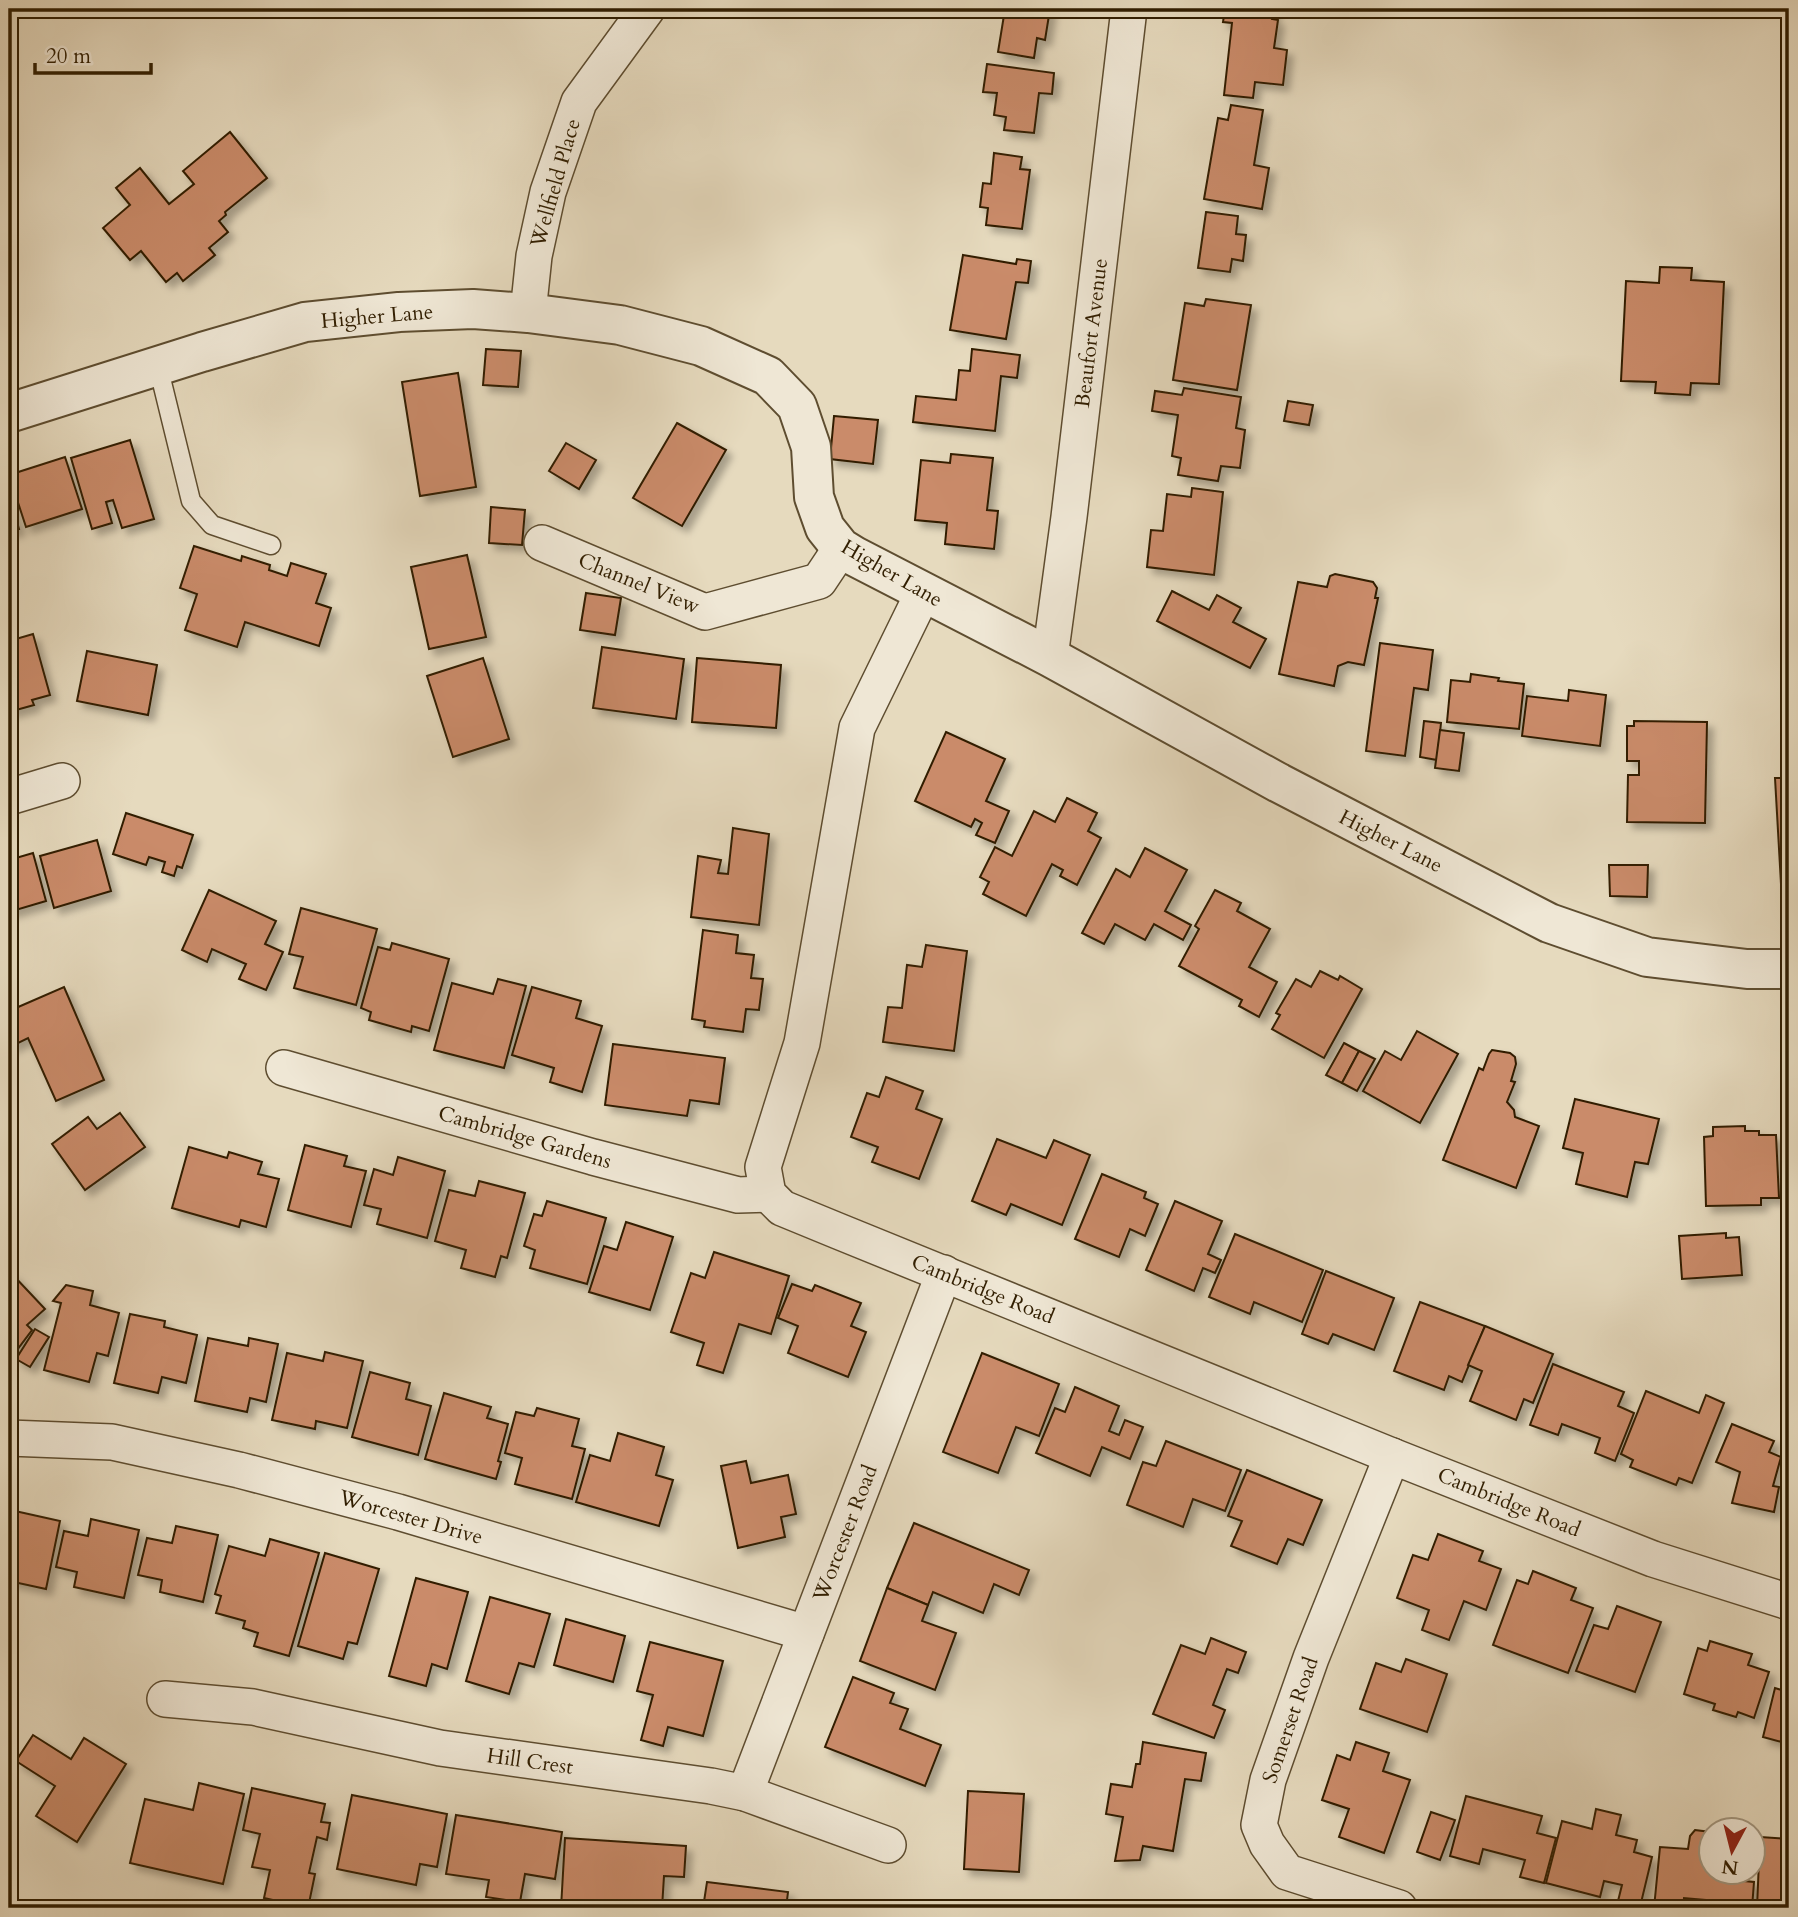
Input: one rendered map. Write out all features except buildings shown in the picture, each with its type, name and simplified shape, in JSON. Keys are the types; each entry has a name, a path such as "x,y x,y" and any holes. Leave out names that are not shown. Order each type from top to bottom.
{"street":[{"name":"Beaufort Avenue","path":"1050,657 1129,9"},
{"name":"Wellfield Place","path":"528,313 534,256 548,192 579,102 630,15"},
{"name":"Higher Lane","path":"9,413 305,322 399,312 474,309 528,313 620,326 701,346 768,376 797,406 811,447 814,497 825,528 841,548 1050,657 1279,783 1549,923 1647,957 1747,969 1789,969"},
{"name":"Channel View","path":"542,543 705,612 819,581 841,548"},
{"path":"768,1194 763,1167 802,1043 857,728 923,593"},
{"path":"9,797 62,781"},
{"name":"Cambridge Gardens","path":"284,1068 685,1182 738,1195 768,1194"},
{"name":"Cambridge Road","path":"768,1194 782,1208 1392,1456 1653,1559 1789,1602"},
{"name":"Worcester Road","path":"745,1793 944,1273"},
{"name":"Worcester Drive","path":"9,1437 112,1442 239,1471 398,1512 806,1633"},
{"name":"Somerset Road","path":"1392,1456 1311,1658 1268,1780 1259,1825 1267,1843 1287,1872 1399,1908"},
{"name":"Hill Crest","path":"165,1699 253,1707 440,1748 711,1786 745,1793 888,1845"}],"lane":[{"path":"158,366 191,502 212,525 271,545"}]}
